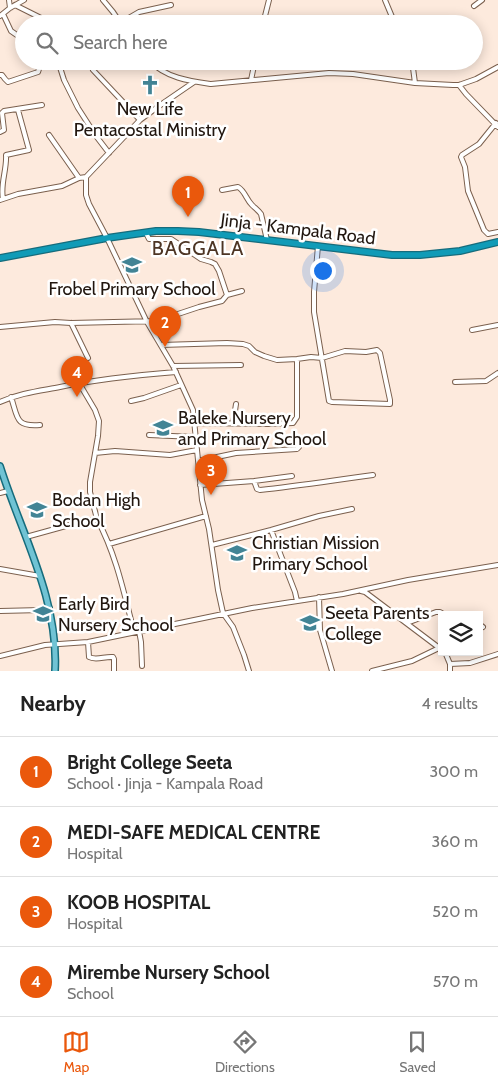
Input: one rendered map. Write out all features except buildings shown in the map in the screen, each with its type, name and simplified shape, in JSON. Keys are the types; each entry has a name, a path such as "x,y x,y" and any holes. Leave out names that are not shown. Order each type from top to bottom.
{"highway":[{"name":"Jinja - Kampala Road","path":"2,258 107,238 168,231 199,232 392,255 420,255 460,251 498,242"}],"main road":[{"path":"0,467 50,608 55,632 56,671"}],"street":[{"path":"9,0 10,8"},
{"path":"15,34 11,31 2,15 24,0"},
{"path":"103,0 115,15"},
{"path":"265,15 269,0"},
{"path":"386,0 392,15"},
{"path":"474,6 482,0"},
{"path":"134,15 171,4"},
{"path":"15,6 34,15"},
{"path":"161,70 194,82 217,84 329,73 353,74 415,83 459,85 476,79 498,67"},
{"path":"0,75 8,82 38,72 39,70"},
{"path":"61,70 75,101 96,136 109,153"},
{"path":"93,70 140,120"},
{"path":"251,80 254,70"},
{"path":"413,70 415,83"},
{"path":"194,82 140,120 86,177 85,185 86,195 92,210 147,322 173,366 193,410 200,485 223,613 233,627 244,654 248,671"},
{"path":"459,85 497,125 479,144 462,155 461,158 465,167 468,191 484,230 488,234 498,232"},
{"path":"0,132 4,130 2,113 4,111 42,105"},
{"path":"18,110 29,150 6,155 1,200 35,190 58,188 79,178 86,177"},
{"path":"49,135 79,178"},
{"path":"222,190 238,187 244,192 250,202 260,211 268,240"},
{"path":"146,233 149,239 171,239 202,259 215,264 227,296"},
{"path":"161,345 243,344 249,346 255,352 273,359 322,358 346,350 366,352 375,350 379,352 390,404 329,401 322,358 314,312 318,246"},
{"path":"0,327 55,322 71,324 157,322 199,307 214,304 222,301 227,296 242,291"},
{"path":"71,324 88,358"},
{"path":"472,330 498,325"},
{"path":"194,423 293,423 297,417 297,359"},
{"path":"173,366 241,365"},
{"path":"0,402 18,395 80,383 176,372"},
{"path":"455,382 486,381 498,373"},
{"path":"80,383 98,416 98,436 91,471 90,492 97,519 109,544 141,642 142,666"},
{"path":"131,401 181,385"},
{"path":"11,397 20,423 28,426 40,425"},
{"path":"233,424 236,404"},
{"path":"149,436 195,437"},
{"path":"198,461 236,453 297,449 299,442"},
{"path":"95,453 115,451 170,455 197,450"},
{"path":"254,482 257,489 260,490 373,475"},
{"path":"200,485 254,482 292,476"},
{"path":"0,492 8,491"},
{"path":"212,545 352,509"},
{"path":"109,544 206,516"},
{"path":"26,537 97,519"},
{"path":"270,530 297,601"},
{"path":"0,656 45,645 88,642 223,613 343,594 498,565"},
{"path":"0,569 40,576"},
{"path":"360,590 438,647"},
{"path":"319,597 320,630 332,671"},
{"path":"0,611 42,610 50,608"},
{"path":"407,623 438,612"},
{"path":"88,642 89,657 92,659 112,657 114,659 114,671"},
{"path":"372,671 412,661 438,650"},
{"path":"450,664 470,663 498,654"},
{"path":"447,656 450,664 450,671"}],"place":[{"name":"New Life Pentacostal Ministry","path":"150,85"},
{"name":"Bright College Seeta","path":"188,217"},
{"name":"Frobel Primary School","path":"132,265"},
{"name":"MEDI-SAFE MEDICAL CENTRE","path":"165,347"},
{"name":"Mirembe Nursery School","path":"77,397"},
{"name":"Baleke Nursery and Primary School","path":"163,428"},
{"name":"KOOB HOSPITAL","path":"211,495"},
{"name":"Bodan High School","path":"37,510"},
{"name":"Christian Mission Primary School","path":"237,553"},
{"name":"Early Bird Nursery School","path":"43,614"},
{"name":"Seeta Parents College","path":"310,623"}],"district":[{"name":"BAGGALA","path":"198,248"}]}
